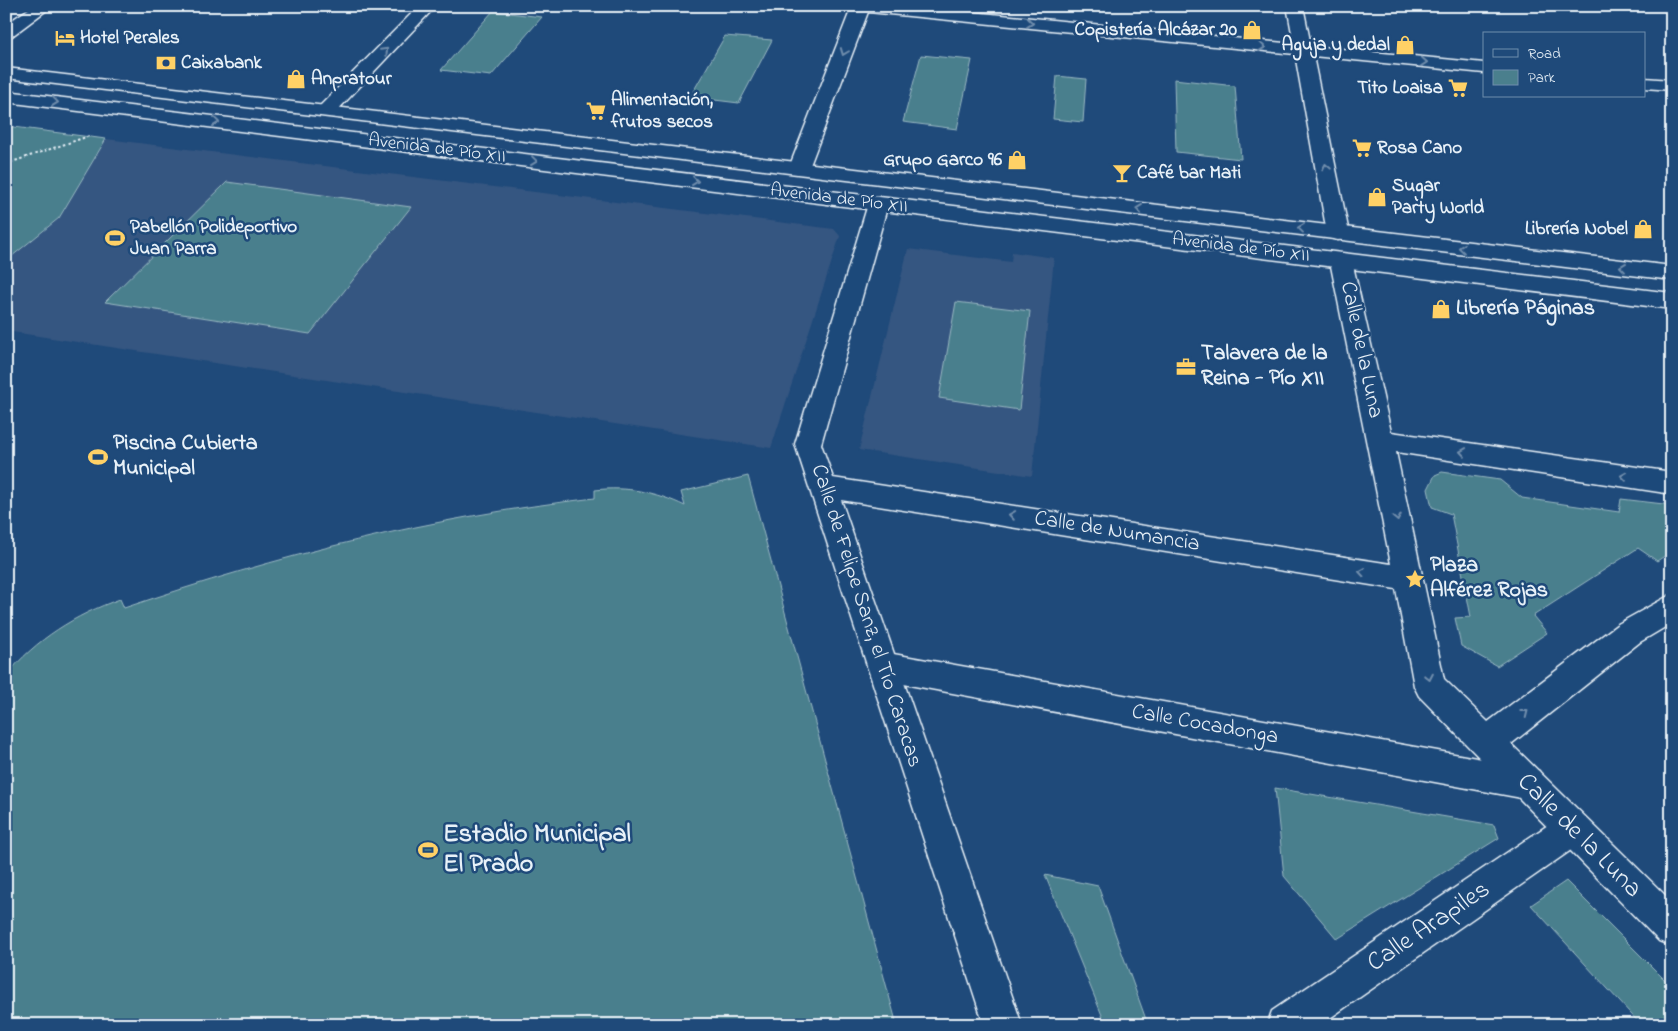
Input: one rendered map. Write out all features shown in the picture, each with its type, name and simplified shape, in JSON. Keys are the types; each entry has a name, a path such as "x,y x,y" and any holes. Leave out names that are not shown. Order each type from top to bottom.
{"street":[{"path":"6,32 44,6"},
{"path":"326,111 428,6"},
{"path":"798,168 861,6 1483,68"},
{"path":"1295,6 1338,232"},
{"name":"Avenida de Pío XII","path":"6,73 1672,273"},
{"path":"1646,83 1672,85"},
{"name":"Avenida de Pío XII","path":"6,96 1672,301"},
{"name":"Calle de Felipe Sanz, el Tío Caracas","path":"878,204 808,444 1003,1025"},
{"name":"Calle de la Luna","path":"1341,261 1380,440"},
{"path":"1672,483 1380,440 1410,579 1430,686 1487,743 1629,633 1672,607"},
{"name":"Calle de Numancia","path":"823,487 1410,579"},
{"name":"Calle Cocadonga","path":"882,666 1528,784"},
{"name":"Calle de la Luna","path":"1487,743 1672,928"},
{"name":"Calle Arapiles","path":"1286,1025 1572,829"}],"shaded area":[{"path":"106,139 834,229 840,236 771,448 6,331 6,261 59,218"},
{"path":"908,249 1011,262 1012,252 1054,258 1032,476 859,450"}],"green space":[{"path":"493,11 542,17 491,76 441,70"},
{"path":"725,36 772,40 739,103 690,97"},
{"path":"921,55 972,60 957,129 903,122"},
{"path":"1057,76 1086,79 1083,122 1053,119"},
{"path":"1174,79 1235,86 1241,159 1176,152"},
{"path":"6,126 106,139 59,218 6,261"},
{"path":"227,182 411,207 310,334 105,302"},
{"path":"956,302 1030,311 1019,410 939,398"},
{"path":"1442,472 1500,480 1522,498 1619,512 1621,499 1672,505 1672,551 1657,561 1638,548 1533,616 1547,633 1497,666 1461,646 1455,618 1471,617 1451,514 1432,507 1428,489 1435,475"},
{"name":"Estadio Municipal El Prado","path":"748,476 897,1025 6,1025 6,676 43,640 87,613 120,599 124,608 241,571 357,540 474,516 595,498 595,490 641,491 685,506 681,492"},
{"path":"1275,788 1494,825 1499,838 1337,939 1284,876"},
{"path":"1045,875 1098,886 1148,1025 1106,1025"},
{"path":"1566,881 1672,987 1672,1025 1641,1025 1531,905"}],"place":[{"name":"Copistería Alcázar 20","path":"1252,30"},
{"name":"Hotel Perales","path":"65,38"},
{"name":"Aguja y dedal","path":"1405,45"},
{"name":"Caixabank","path":"166,63"},
{"name":"Anpratour","path":"296,79"},
{"name":"Tito Loaisa","path":"1458,88"},
{"name":"Alimentación, frutos secos","path":"596,111"},
{"name":"Rosa Cano","path":"1362,148"},
{"name":"Grupo Garco 96","path":"1017,160"},
{"name":"Café bar Mati","path":"1122,173"},
{"name":"Sugar Party World","path":"1377,197"},
{"name":"Librería Nobel","path":"1643,229"},
{"name":"Pabellón Polideportivo Juan Parra","path":"115,238"},
{"name":"Librería Páginas","path":"1441,309"},
{"name":"Talavera de la Reina - Pío XII","path":"1186,367"},
{"name":"Piscina Cubierta Municipal","path":"98,457"},
{"name":"Plaza Alférez Rojas","path":"1415,579"},
{"name":"Estadio Municipal El Prado","path":"428,850"}]}
